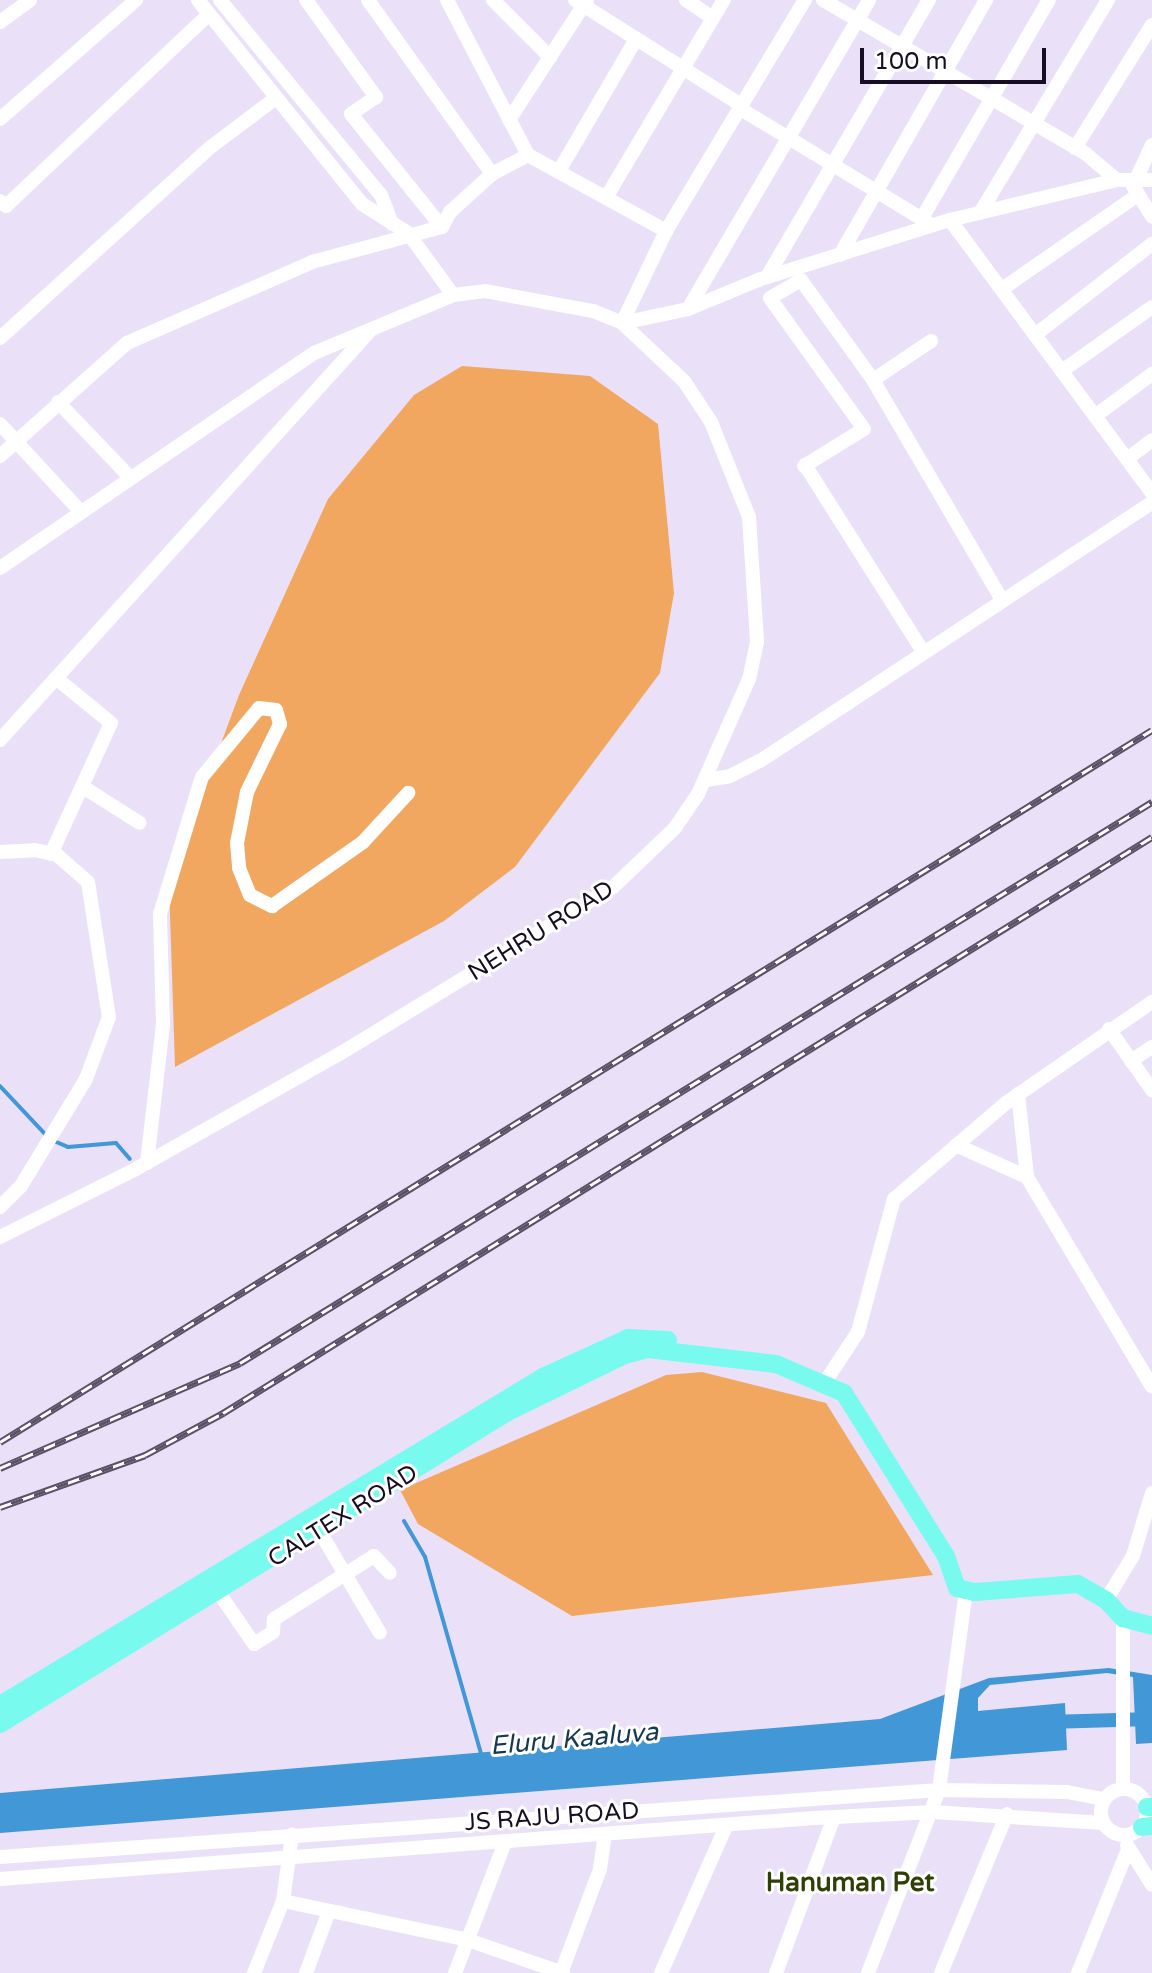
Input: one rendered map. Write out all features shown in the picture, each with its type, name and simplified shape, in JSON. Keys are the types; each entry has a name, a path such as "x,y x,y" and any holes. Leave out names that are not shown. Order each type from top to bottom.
{"main road":[{"name":"CALTEX ROAD","path":"0,1705 543,1377 628,1338 670,1340 699,1354"},
{"name":"CALTEX ROAD","path":"0,1724 320,1532 508,1412 625,1355 657,1348 776,1364 825,1382 860,1411 953,1573 957,1588 966,1591"},
{"path":"966,1591 1068,1583 1106,1600 1123,1618 1152,1626"}],"street":[{"path":"0,22 30,0"},
{"path":"0,119 136,0"},
{"path":"198,0 362,204 408,233 453,295"},
{"path":"220,0 381,195 392,224"},
{"path":"306,0 376,97 351,114 442,227"},
{"path":"368,0 492,174"},
{"path":"447,0 528,155 666,231"},
{"path":"493,0 550,57"},
{"path":"686,0 713,18"},
{"path":"607,196 687,69 724,0"},
{"path":"622,323 666,231 805,0"},
{"path":"823,0 1075,148 1117,180 1135,188 1152,216"},
{"path":"688,309 869,0"},
{"path":"767,277 929,0"},
{"path":"840,255 986,0"},
{"path":"927,222 991,97 1049,0"},
{"path":"980,213 1108,0"},
{"path":"509,120 581,2 788,137 927,222"},
{"path":"2,207 209,14"},
{"path":"1075,148 1152,25"},
{"path":"559,171 636,39"},
{"path":"0,338 212,146 276,98"},
{"path":"1135,188 1152,145"},
{"path":"442,227 450,212 492,174 528,155"},
{"path":"622,323 688,309 767,277 840,255 927,222 950,220 1117,180"},
{"path":"1002,289 1135,188 1152,180"},
{"path":"950,220 1152,493"},
{"path":"0,456 127,343 262,281 408,233 442,227"},
{"path":"1035,335 1152,244"},
{"path":"923,652 804,466 864,429 770,298 801,280 873,380 1002,600"},
{"name":"NEHRU ROAD","path":"0,568 314,353 453,295 485,291 532,298 622,323 684,381 711,422 749,517 757,642 749,679 706,780 675,828 593,902 147,1163 0,1237"},
{"path":"1062,371 1152,307"},
{"path":"0,740 375,326"},
{"path":"873,380 931,341"},
{"path":"1095,416 1152,374"},
{"path":"58,402 131,478"},
{"path":"0,424 81,512"},
{"path":"1127,459 1152,440"},
{"path":"706,780 730,776 760,761 1152,503"},
{"path":"51,854 111,723 56,678"},
{"path":"147,1163 163,1024 160,914 202,777 259,708 276,710 280,724 247,792 237,843 239,868 250,895 272,906 363,842 408,793"},
{"path":"83,787 140,823"},
{"path":"0,852 51,854 88,882 109,1017 86,1079 21,1186 0,1207"},
{"path":"825,1382 858,1332 894,1199 1018,1094 1152,1002"},
{"path":"1109,1029 1152,1090"},
{"path":"1131,1061 1152,1047"},
{"path":"1018,1094 1027,1177 1152,1387"},
{"path":"956,1145 1027,1177"},
{"path":"1106,1600 1133,1556 1152,1493"},
{"path":"320,1532 380,1633"},
{"path":"219,1593 254,1644 273,1632 274,1619 376,1555 390,1573"},
{"path":"868,1973 939,1790 966,1591"},
{"path":"1123,1618 1120,1661 1123,1788"},
{"path":"1123,1788 1104,1799 1104,1823 1125,1842 1152,1885"},
{"path":"1078,1973 1125,1842 1147,1826 1149,1807 1142,1797 1123,1788"},
{"name":"JS RAJU ROAD","path":"0,1857 939,1790 1067,1792 1104,1799"},
{"name":"JS RAJU ROAD","path":"0,1879 834,1817 933,1812 1007,1814 1104,1823"},
{"path":"941,1973 1007,1814"},
{"path":"776,1973 834,1817"},
{"path":"661,1973 726,1826"},
{"path":"254,1973 283,1901 292,1835"},
{"path":"283,1901 468,1940 562,1973 597,1880 605,1835"},
{"path":"455,1973 505,1842"},
{"path":"306,1973 329,1911"}],"shaded area":[{"path":"462,366 590,376 658,424 674,593 660,673 515,867 444,921 175,1067 169,884 239,695 328,499 414,395"},
{"path":"702,1372 826,1403 933,1575 572,1616 418,1524 400,1490 666,1375"}],"water":[{"path":"1109,1668 1152,1675 1152,1743 1136,1744 1133,1677 1107,1673 990,1685 978,1698 978,1711 1065,1703 1067,1750 0,1833 0,1793 880,1719 989,1678"}],"waterway":[{"path":"0,1086 47,1136"},
{"path":"54,1141 68,1147 116,1143 130,1159"},
{"path":"404,1521 425,1557 482,1757"},
{"name":"Eluru Kaaluva","path":"1048,1722 1152,1719"}],"railway":[{"path":"0,1442 1152,730"},
{"path":"0,1468 240,1363 1152,802"},
{"path":"0,1507 145,1455 223,1413 1152,837"}],"district":[{"name":"Hanuman Pet","path":"850,1883"}]}
